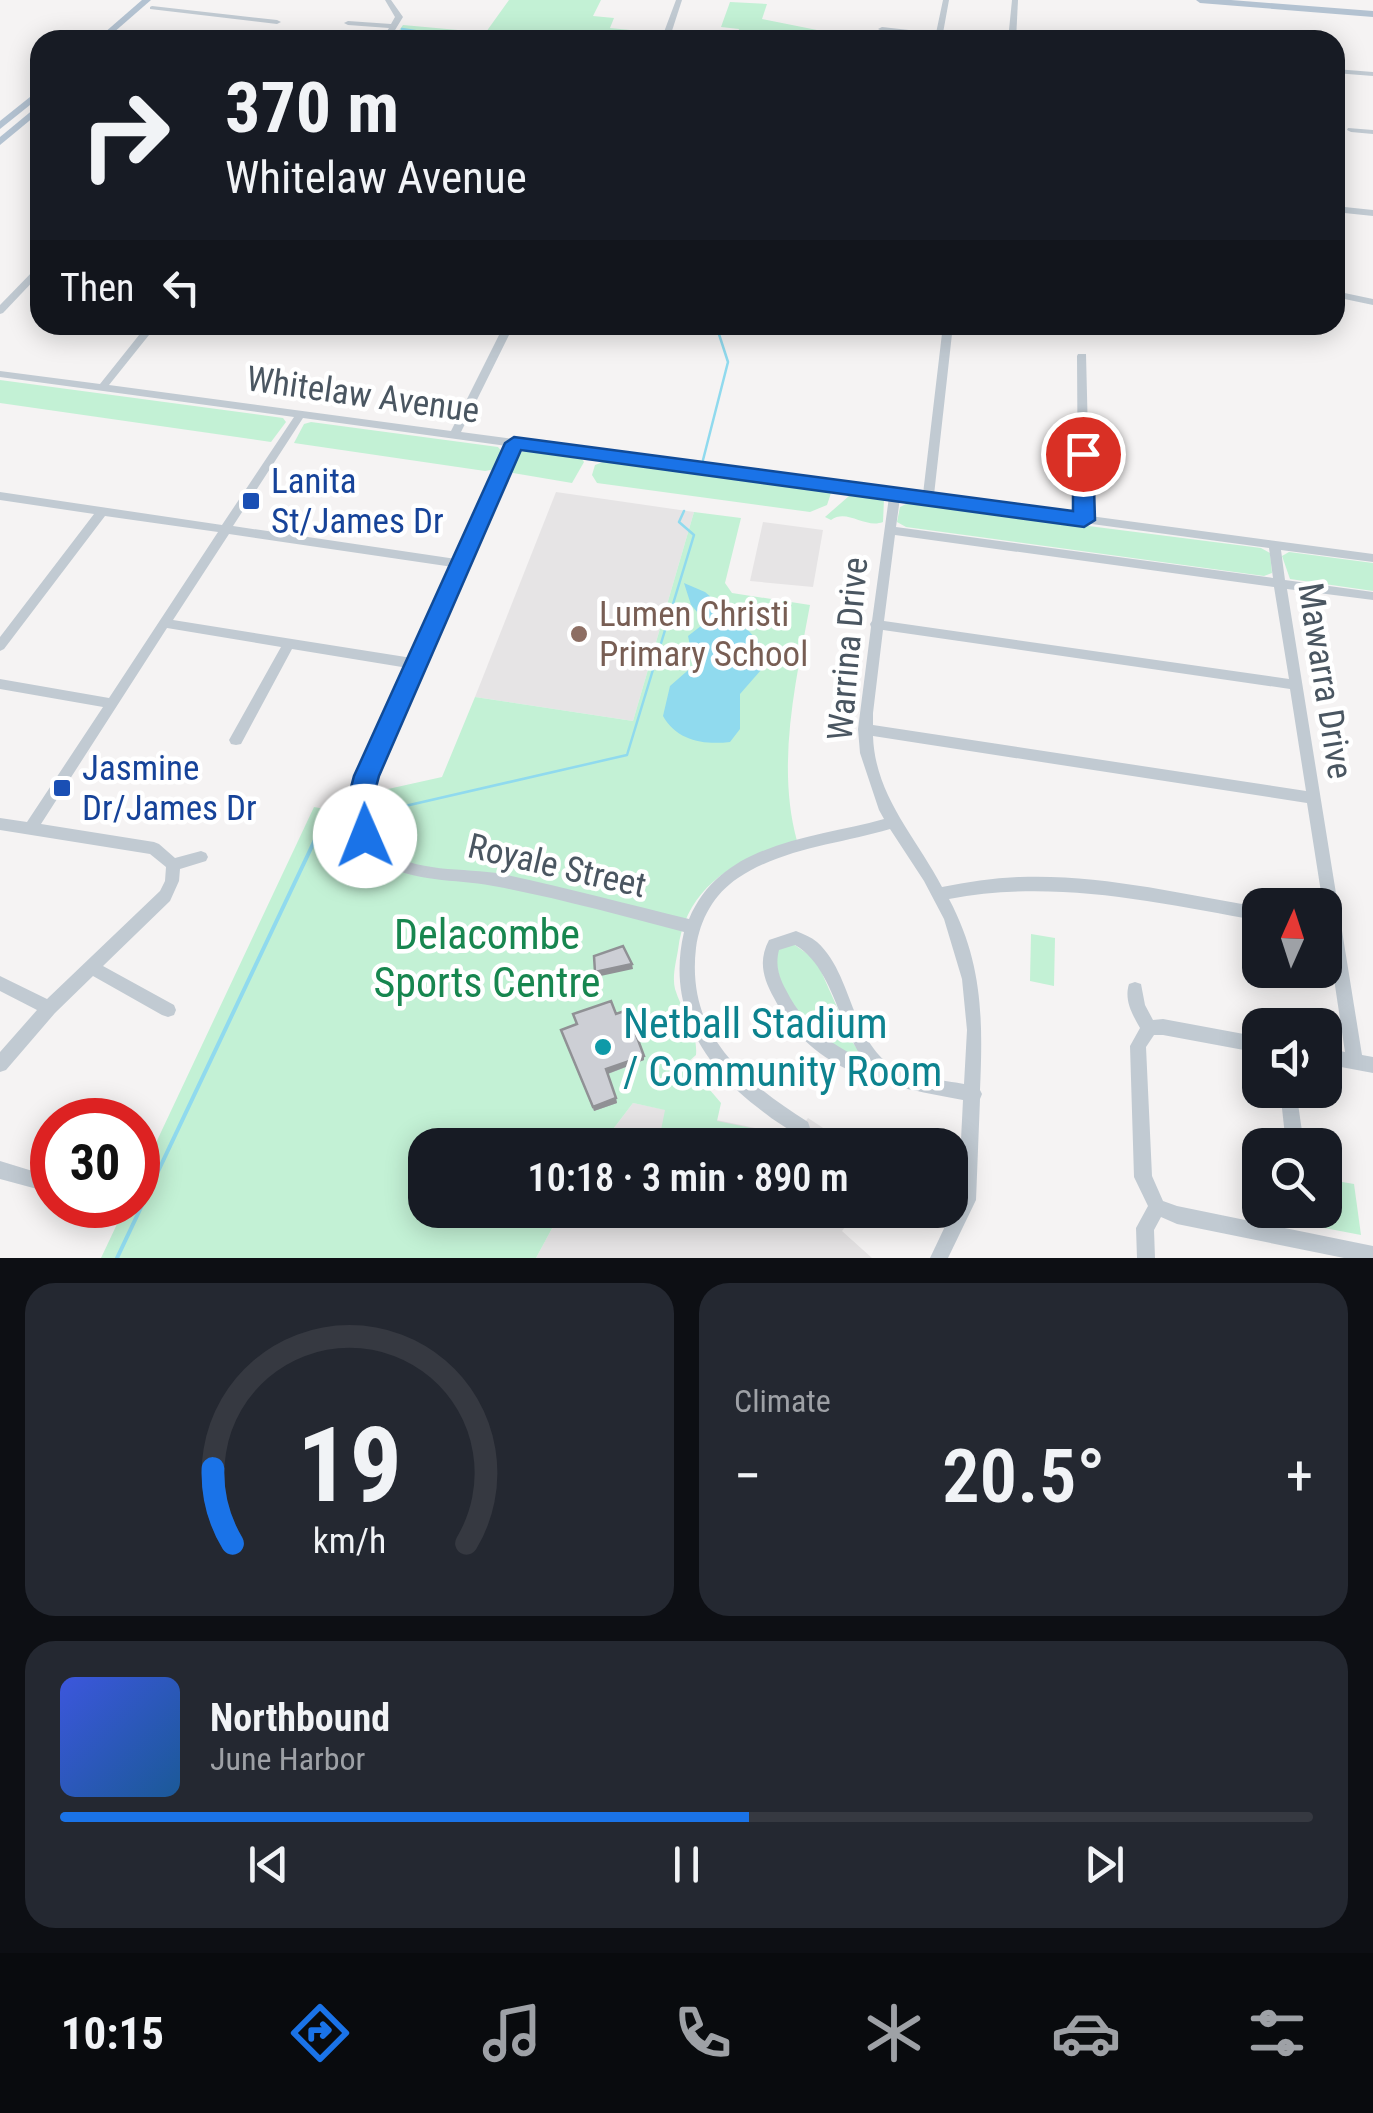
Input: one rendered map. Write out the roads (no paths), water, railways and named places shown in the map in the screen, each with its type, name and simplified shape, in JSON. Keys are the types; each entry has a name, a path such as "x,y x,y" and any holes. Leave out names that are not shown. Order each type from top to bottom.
{"main road":[{"path":"113,30 146,5 162,0"},
{"path":"1200,0 1373,12"},
{"path":"1232,0 1373,12"},
{"path":"125,30 146,5"},
{"path":"0,126 30,100"},
{"path":"0,142 30,116"}],"street":[{"path":"388,0 398,16 392,30"},
{"path":"668,30 679,0"},
{"path":"940,30 946,0"},
{"path":"1013,30 1016,0"},
{"path":"146,5 277,22"},
{"path":"348,24 395,26"},
{"path":"1345,72 1373,74"},
{"path":"1351,130 1373,132"},
{"path":"1345,211 1373,213"},
{"path":"0,311 30,280"},
{"path":"1345,296 1373,302"},
{"path":"102,388 144,335"},
{"path":"454,435 504,335"},
{"path":"928,498 947,335"},
{"path":"1082,356 1084,520"},
{"name":"Whitelaw Avenue","path":"0,374 1373,558"},
{"path":"32,826 300,415"},
{"name":"Royale Street","path":"514,443 366,776 358,806 362,828 375,849 406,866 496,879 692,928"},
{"name":"Warrina Drive","path":"895,494 865,730 871,774 893,822 940,894 970,979 974,1094 967,1200 940,1258"},
{"path":"0,496 460,564"},
{"path":"0,646 102,512"},
{"path":"890,530 1373,596"},
{"name":"Mawarra Drive","path":"1274,546 1324,888"},
{"path":"163,623 416,664"},
{"path":"876,624 1295,685"},
{"path":"236,740 289,643"},
{"path":"0,684 110,703"},
{"path":"865,730 1313,798"},
{"path":"802,1128 748,1092 708,1046 686,982 692,928 712,891 742,868 794,848 893,822"},
{"path":"0,824 154,848 172,865 172,881 165,896 48,1008 0,1064"},
{"path":"172,865 201,857"},
{"path":"940,894 991,883 1058,882 1242,911"},
{"path":"896,1079 860,1046 815,949 794,938 775,944 769,966 790,1012 836,1058 896,1079 974,1094"},
{"path":"91,968 168,1010"},
{"path":"0,983 48,1008"},
{"name":"Mawarra Drive","path":"1340,988 1354,1062"},
{"path":"1135,989 1137,1007 1149,1028"},
{"path":"1157,1207 1143,1177 1138,1045 1149,1028 1160,1026 1242,1042"},
{"path":"1342,1060 1373,1065"},
{"path":"0,1170 30,1179"},
{"path":"1157,1207 1337,1253 1373,1256"},
{"path":"1146,1258 1145,1228 1157,1207"}],"water":[{"path":"684,583 705,592 726,610 724,623 748,630 762,646 761,670 740,694 740,729 730,742 692,740 676,731 663,716 670,686 694,665 688,636 706,622 691,605"}],"waterway":[{"path":"402,29 408,30"},
{"path":"703,460 728,362 719,335"},
{"path":"366,815 627,755 694,535 679,522 684,511"},
{"path":"322,826 353,818"},
{"path":"117,1258 322,825 331,823"}],"place":[{"name":"Lanita St/James Dr","path":"251,501"},
{"name":"Lumen Christi Primary School","path":"579,634"},
{"name":"Jasmine Dr/James Dr","path":"62,788"},
{"name":"Netball Stadium / Community Room","path":"603,1047"}],"park label":[{"name":"Delacombe Sports Centre","path":"487,958"}]}
